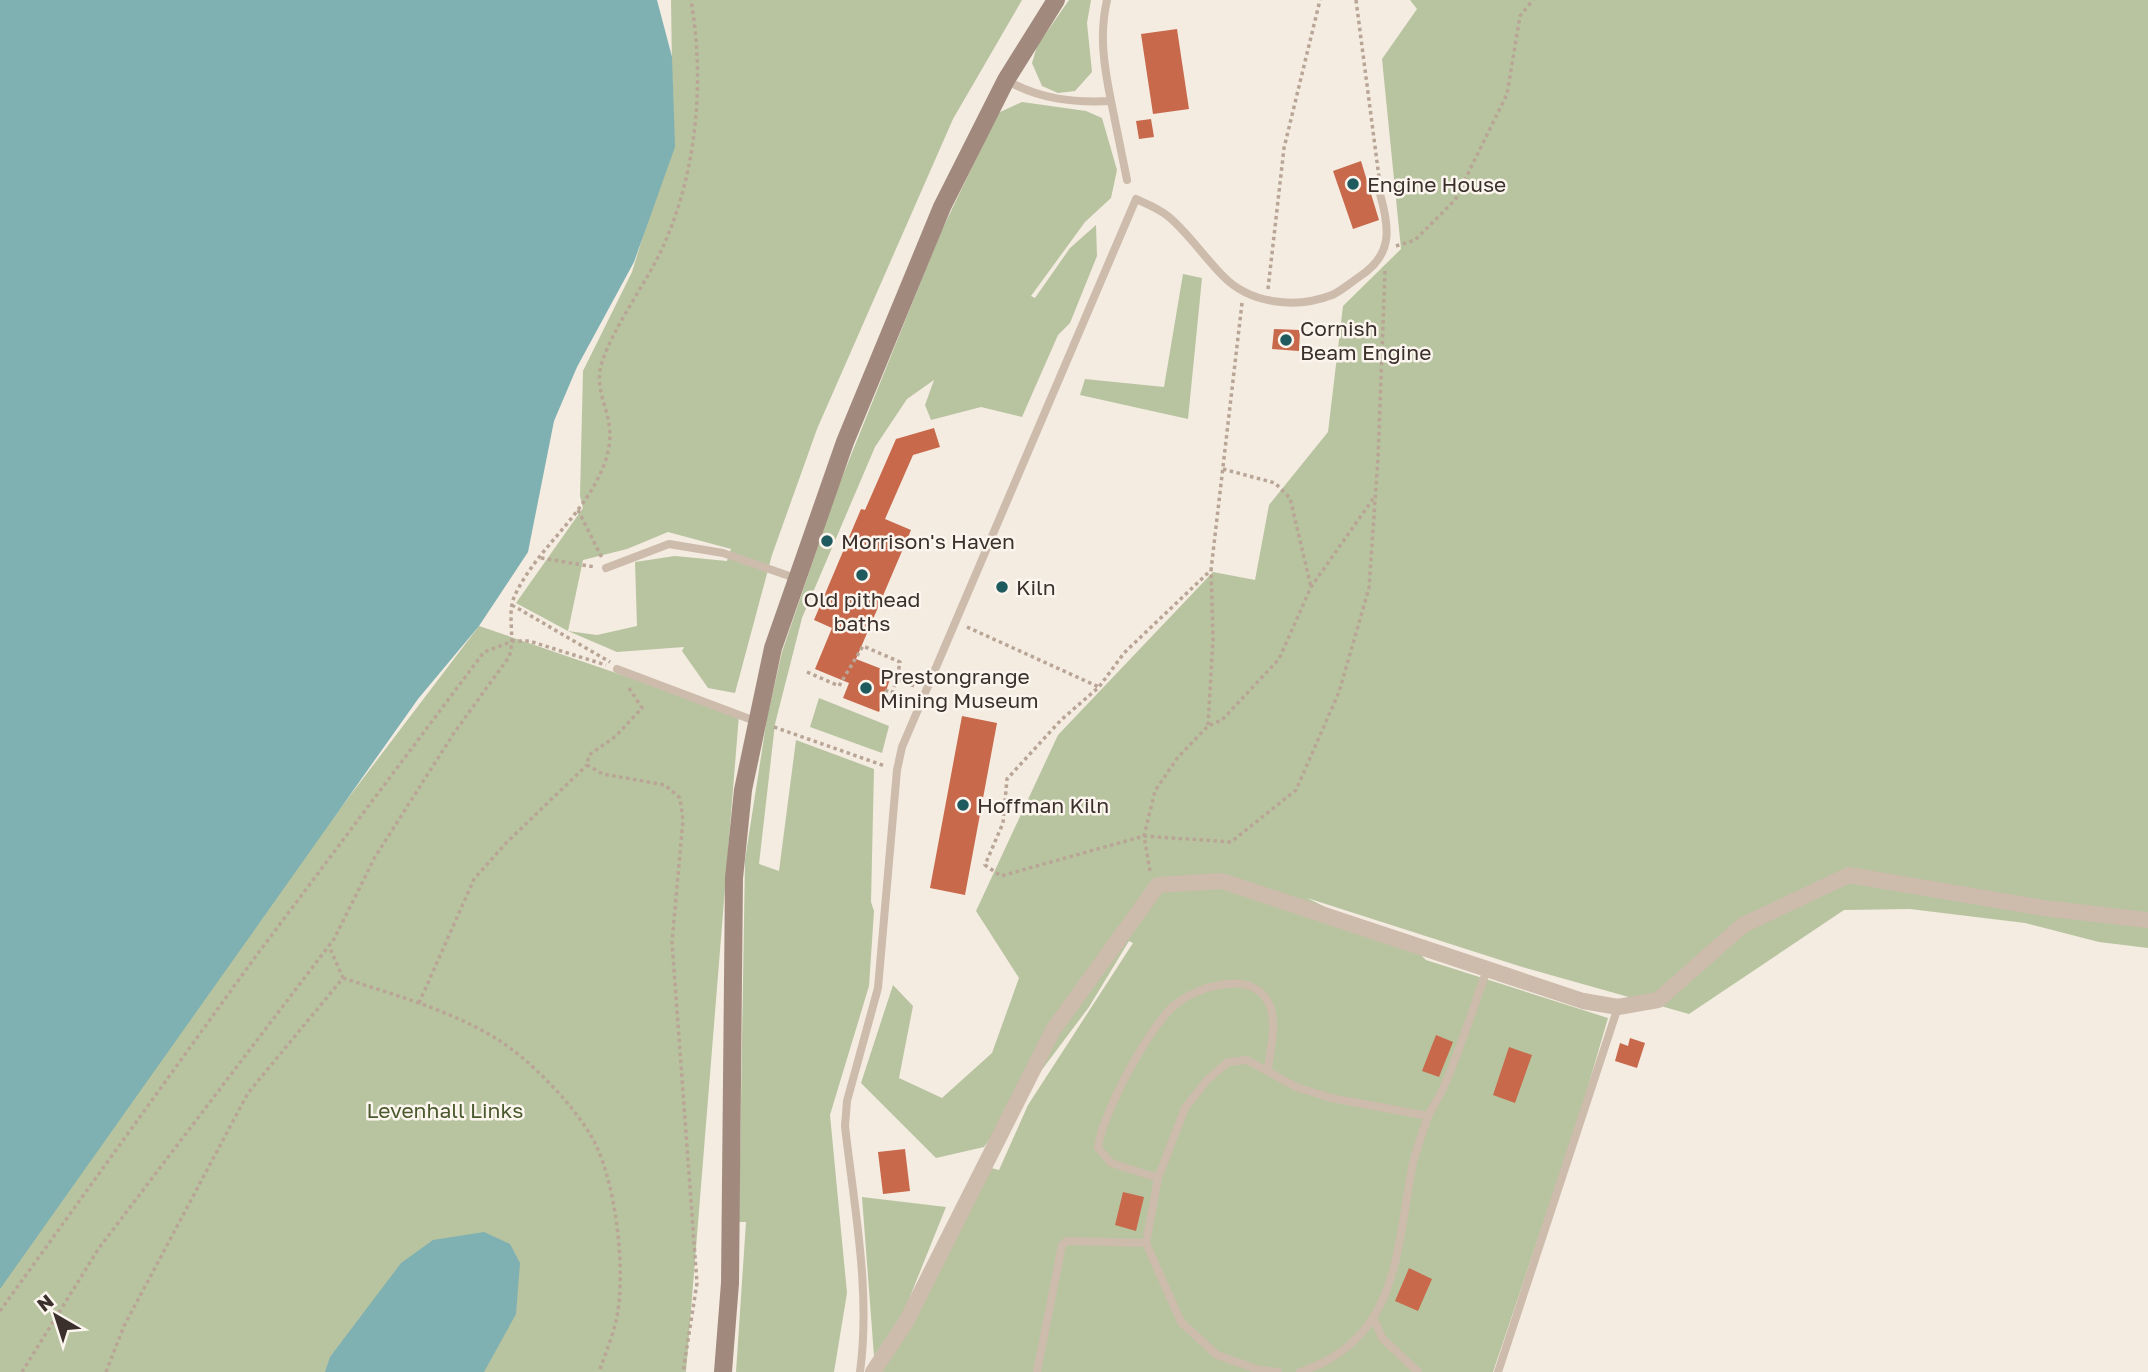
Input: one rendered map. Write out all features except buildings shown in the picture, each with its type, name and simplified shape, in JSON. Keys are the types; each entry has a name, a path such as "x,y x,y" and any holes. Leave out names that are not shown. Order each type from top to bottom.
{"main road":[{"path":"723,1372 730,1283 734,878 743,790 755,720 773,648 795,578 845,442 942,207 1006,80 1056,0"}],"street":[{"path":"873,1372 906,1322 1053,1030 1157,885 1222,881 1488,970 1583,1000 1618,1007 1658,1000 1743,925 1849,875 2043,908 2148,920"}],"lane":[{"path":"1107,0 1101,24 1102,55 1127,180"},
{"path":"1006,80 1047,98 1079,103 1111,101"},
{"path":"860,1372 864,1344 863,1293 845,1126 847,1101 878,988 897,770 902,747 1136,199 1168,215 1225,278 1244,291 1266,301 1299,302 1332,295 1363,274 1386,249 1389,223 1380,194"},
{"path":"606,568 669,544 723,554 795,578"},
{"path":"617,669 755,720"},
{"path":"1300,1372 1325,1364 1350,1344 1374,1319 1388,1293 1402,1236 1412,1165 1427,1116 1444,1088 1488,970"},
{"path":"1158,1178 1111,1163 1098,1148 1099,1135 1127,1076 1159,1021 1176,1003 1199,990 1230,983 1253,987 1269,1005 1272,1028 1268,1070"},
{"path":"1498,1372 1618,1007"},
{"path":"1278,1372 1259,1370 1217,1355 1181,1322 1146,1243 1158,1178 1185,1108 1207,1080 1228,1062 1247,1060 1296,1087 1331,1098 1427,1116"},
{"path":"1037,1372 1062,1245 1067,1241 1146,1243"},
{"path":"1374,1319 1382,1338 1419,1372"}],"path":[{"path":"22,1372 99,1248 329,946 375,857 453,733 509,657 513,641 514,596 597,483 612,438 610,419 598,384 603,360 662,249 682,198 692,155 697,81 691,0"},
{"path":"1266,301 1284,148 1320,0"},
{"path":"1356,0 1381,173 1380,194"},
{"path":"1211,570 1124,653 1099,687 1061,720 1007,779 1003,824 985,865 1001,876 1144,836 1231,842 1296,790 1339,692 1369,588 1376,495 1386,249 1415,240 1455,200 1507,94 1520,16 1533,0"},
{"path":"1208,726 1213,640 1211,570 1244,291"},
{"path":"1223,468 1275,483 1290,498 1311,587"},
{"path":"1149,870 1144,836 1155,791 1178,757 1208,726 1222,720 1279,659 1311,587 1376,495"},
{"path":"578,510 606,568"},
{"path":"541,558 579,566 606,568"},
{"path":"419,1003 474,878 506,842 587,765 589,755 616,736 642,708 617,669 605,657 512,605"},
{"path":"955,621 1099,687"},
{"path":"0,1311 253,960 484,652 513,641 529,641 617,669"},
{"path":"807,672 839,686 863,646 900,662 892,693 885,690"},
{"path":"897,679 925,690"},
{"path":"755,720 897,770"},
{"path":"587,765 603,774 665,785 680,799 683,820 672,943 697,1283 683,1372"},
{"path":"329,946 343,978 419,1003 496,1039 541,1074 590,1134 613,1193 619,1264 617,1320 599,1372"},
{"path":"106,1372 124,1326 248,1093 343,978"}],"green space":[{"path":"671,0 1022,0 953,119 817,429 772,555 735,693 708,688 682,651 684,647 617,652 568,631 516,603 583,508 580,496 583,371 632,272 673,138","holes":["668,532 731,549 727,561 675,556 635,562 637,626 597,635 568,631 583,560 627,549"]},
{"path":"1069,0 1091,0 1087,23 1092,72 1075,91 1058,93 1042,86 1032,63 1037,46"},
{"path":"1410,0 2148,0 2148,948 2099,942 2025,923 1910,909 1844,910 1689,1014 1519,966 1307,898 1419,953 1426,960 1608,1018 1580,1114 1493,1372 881,1372 987,1167 999,1170 1028,1105 1133,943 1129,941 1089,1007 984,1147 936,1158 861,1083 893,985 913,1006 899,1078 942,1098 992,1053 1019,978 976,911 1058,735 1213,572 1255,580 1269,505 1328,432 1343,306 1401,249 1382,59 1417,9"},
{"path":"1022,102 1086,111 1102,118 1117,170 1111,198 1085,222 1031,296 1035,298 1070,248 1096,225 1097,256 1070,323 1058,335 1022,417 981,407 931,420 925,405 934,380 907,399 875,447 802,618 775,724 759,864 779,871 796,740 874,769 871,902 874,911 869,986 830,1115 847,1293 834,1372 736,1372 746,1222 739,1222 745,860 767,718 782,652 837,490 940,234 998,113"},
{"path":"1183,274 1202,278 1188,419 1080,395 1085,379 1164,387"},
{"name":"Levenhall Links","path":"479,626 739,715 686,1372 0,1372 0,1273 339,810"},
{"path":"819,698 889,726 882,753 810,727"},
{"path":"862,1197 946,1207 901,1319 874,1356"}],"water":[{"path":"0,0 657,0 672,57 675,147 634,262 577,367 554,421 528,552 479,626 418,699 0,1289"},
{"path":"484,1232 510,1244 520,1263 516,1314 484,1372 325,1372 330,1357 401,1263 433,1240"}],"place":[{"name":"Engine House","path":"1353,184"},
{"name":"Cornish Beam Engine","path":"1286,340"},
{"name":"Morrison's Haven","path":"827,541"},
{"name":"Old pithead baths","path":"862,575"},
{"name":"Kiln","path":"1002,587"},
{"name":"Prestongrange Mining Museum","path":"866,688"},
{"name":"Hoffman Kiln","path":"963,805"}]}
